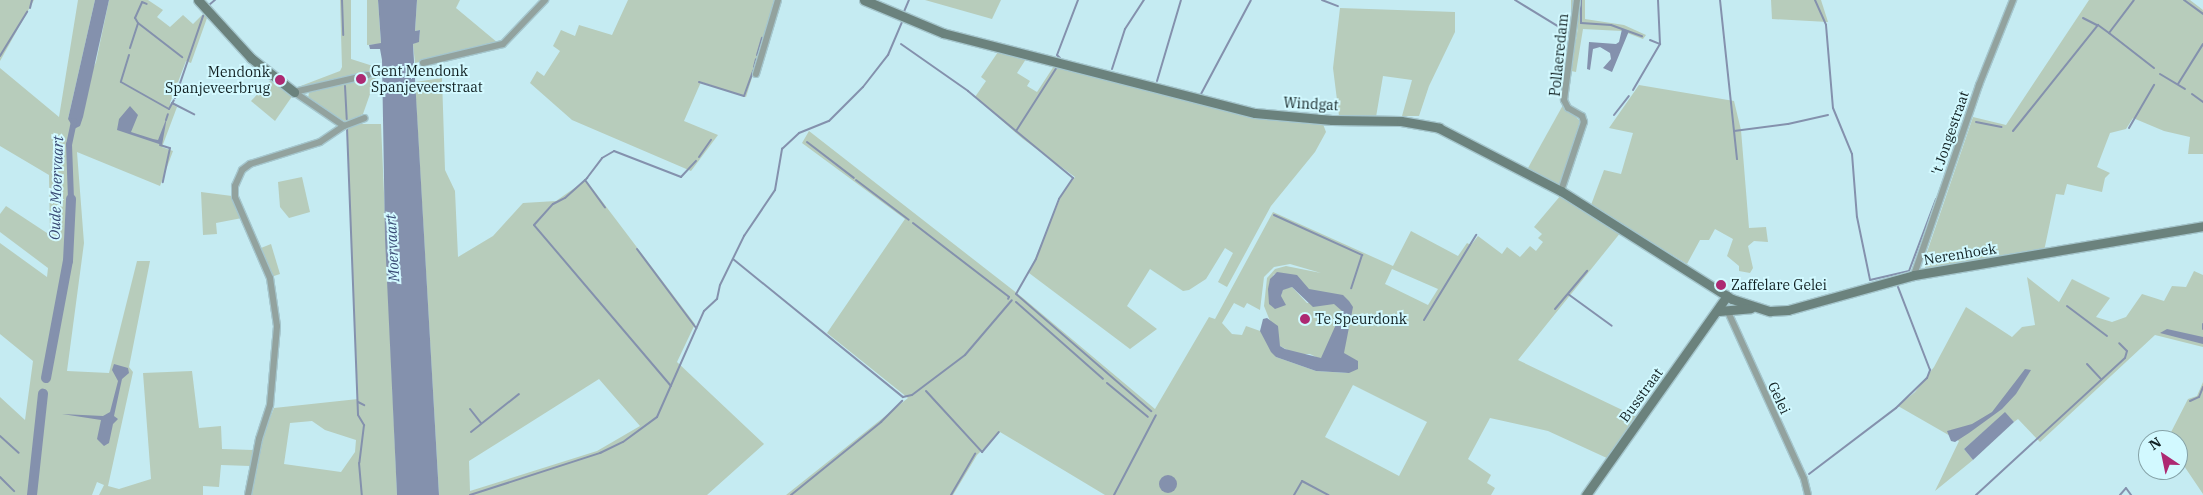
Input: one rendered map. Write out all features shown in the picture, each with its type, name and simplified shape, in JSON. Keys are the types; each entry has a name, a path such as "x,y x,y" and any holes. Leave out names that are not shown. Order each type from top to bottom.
{"street":[{"path":"198,0 251,58 294,92 344,126"},
{"path":"423,63 503,44 545,0"},
{"path":"756,74 778,0"},
{"name":"Windgat","path":"864,0 942,33 1255,112 1323,120 1422,123 1502,158 1561,190 1727,296"},
{"name":"Pollaeredam","path":"1561,190 1584,122 1582,116 1568,108 1564,100 1577,0"},
{"name":"'t Jongestraat","path":"1914,275 1979,85 2013,0"},
{"path":"294,92 368,75"},
{"path":"248,495 259,439 272,394 276,312 270,278 234,196 235,186 242,170 250,164 320,142 344,126 365,118"},
{"name":"Nerenhoek","path":"1727,296 1753,307 1788,310 1914,275 2203,226"},
{"name":"Busstraat","path":"1586,495 1723,312 1727,296"},
{"path":"1723,312 1753,307"},
{"name":"Gelei","path":"1723,312 1804,479 1808,495"}],"green space":[{"path":"0,0 34,0 0,61"},
{"path":"78,0 95,0 68,119 96,62 109,0 148,0 163,10 157,17 170,27 183,15 193,24 204,13 207,18 191,63 186,61 170,103 177,107 162,147 173,151 160,186 77,152 84,243 67,371 109,373 137,261 150,261 129,367 133,372 108,486 119,489 151,479 143,373 192,371 199,428 221,426 222,449 253,450 250,466 221,465 219,487 203,486 203,495 99,495 104,485 97,482 92,495 0,495 0,397 25,420 33,361 0,334 0,243 47,277 48,268 0,232 0,214 6,206 50,235 49,175 0,146 0,68 59,117"},
{"path":"340,0 351,0 351,59 373,66 375,71 298,87 340,71 342,67"},
{"path":"367,0 378,0 381,44 367,45"},
{"path":"417,0 460,0 456,8 498,43 415,63 413,44 419,41 420,30 415,31"},
{"path":"628,0 776,0 746,97 701,82 684,121 718,135 691,171 572,120 530,83 537,71 544,76 560,51 553,46 561,30 575,36 579,25 612,35"},
{"path":"925,0 1001,0 992,19"},
{"path":"1571,0 1585,0 1585,19 1624,25 1646,35 1643,39 1622,31 1583,29 1576,72 1571,71 1578,27 1571,25"},
{"path":"1771,0 1821,0 1828,22 1772,19"},
{"path":"2089,0 2190,0 2203,10 2203,154 2188,154 2190,137 2164,131 2133,118 2126,129 2110,133 2097,167 2110,173 2105,178 2102,192 2067,184 2064,195 2056,194 2044,251 1925,268 1924,261 1973,117 2006,125"},
{"path":"1340,8 1455,12 1455,32 1429,86 1419,116 1402,116 1412,80 1383,76 1376,117 1339,116 1333,68"},
{"path":"998,52 1026,59 1017,73 1030,81 1027,86 1037,92 1054,66 1243,113 1323,124 1326,132 1315,152 1271,206 1227,287 1218,282 1233,253 1225,248 1206,279 1189,290 1183,291 1150,269 1127,306 1157,329 1130,349 1029,273 1062,194 1075,177 1023,139 975,97 986,81 981,77"},
{"path":"376,77 363,114 346,122 308,99 309,92"},
{"path":"442,78 445,170 455,191 458,257 493,236 523,203 556,201 586,180 695,324 677,362 764,444 707,495 439,495 415,82","holes":["599,379 640,426 597,451 470,491 469,461"]},
{"path":"270,81 293,95 275,121 251,101"},
{"path":"1639,85 1734,101 1741,130 1749,228 1766,227 1768,242 1754,241 1748,246 1753,268 1750,273 1739,271 1739,266 1727,256 1733,239 1715,229 1709,240 1700,240 1687,264 1591,205 1604,170 1621,174 1633,133 1609,128"},
{"path":"1563,105 1580,121 1561,183 1557,186 1528,168"},
{"path":"360,124 381,124 397,495 251,495 261,441 274,408 358,399 347,128","holes":["312,421 325,430 356,440 355,452 341,472 284,464 290,423"]},
{"path":"809,131 1023,298 1155,409 1209,317 1215,319 1273,212 1393,266 1411,231 1458,256 1467,243 1471,245 1478,236 1502,254 1507,247 1520,257 1530,246 1536,251 1543,242 1538,238 1542,234 1534,227 1561,195 1621,232 1518,360 1639,418 1609,459 1548,431 1490,418 1468,459 1491,475 1487,483 1495,488 1491,495 1105,495 1000,432 977,455 953,495 786,495 908,398 827,333 905,219 802,143","holes":["1290,264 1321,273 1286,266 1275,269 1267,278 1264,306 1280,346 1295,354 1310,354 1348,373 1316,371 1276,357 1263,332 1246,326 1242,335 1232,334 1222,323 1234,303 1244,308 1247,303 1260,310 1264,277 1274,267","1392,269 1438,289 1428,305 1385,284","1274,274 1319,302 1307,303 1292,287 1283,289 1281,296 1269,304 1269,284","1353,385 1427,422 1399,476 1325,437"]},
{"path":"302,177 310,212 289,218 280,207 278,182"},
{"path":"201,192 232,196 242,218 216,223 217,234 203,235"},
{"path":"271,244 280,274 271,277 261,248"},
{"path":"2194,271 2203,275 2203,347 2155,335 2040,442 2018,419 2014,422 2005,413 1964,449 1973,460 1935,491 1959,441 1898,406 1915,392 1934,367 1966,307 2012,337 2022,327 2035,325 2027,277 2059,302 2072,279 2110,298 2096,317 2112,322 2126,317 2142,294 2164,301 2172,286 2186,287"},
{"path":"2203,382 2203,494 2188,472 2188,430 2172,430 2188,399 2197,396"}],"water":[{"path":"95,0 109,0 83,117 80,126 74,129 68,119"},
{"name":"Moervaart","path":"378,0 417,0 415,31 420,30 419,42 413,44 439,495 397,495 385,238 382,60 380,49 370,49 369,45 381,43"},
{"path":"1622,29 1629,31 1612,72 1603,68 1611,59 1610,53 1600,47 1593,49 1590,70 1587,69 1589,42 1616,44 1619,42"},
{"path":"130,106 138,115 131,132 153,139 158,140 167,117 162,145 117,130 119,119"},
{"path":"1277,272 1297,275 1309,289 1343,295 1349,301 1353,307 1344,353 1358,361 1358,369 1349,373 1316,371 1276,357 1271,352 1260,331 1263,319 1267,318 1278,326 1280,346 1321,358 1342,311 1334,304 1313,307 1292,287 1283,290 1281,296 1286,305 1275,309 1269,304 1268,289 1270,279"},
{"path":"2167,329 2203,337 2203,344 2160,333"},
{"path":"114,364 128,368 129,373 122,379 114,416 118,419 113,424 109,443 104,446 97,439 101,420 62,414 103,416 110,412 118,381 112,370"},
{"path":"2025,369 2031,370 2016,394 2002,409 1955,442 1951,441 1947,431 1972,424 1992,412"},
{"path":"2005,412 2014,422 1973,460 1964,449"},
{"path":"1164,475 1172,475 1177,480 1175,491 1164,493 1159,488 1159,480"}],"waterway":[{"path":"30,8 32,0"},
{"path":"209,5 215,0"},
{"path":"342,0 343,35"},
{"path":"903,14 909,0"},
{"path":"1060,58 1057,55 1078,0"},
{"path":"1112,69 1125,29 1144,0"},
{"path":"1157,81 1181,0"},
{"path":"1201,94 1251,0"},
{"path":"1322,0 1338,6"},
{"path":"1515,0 1569,33"},
{"path":"1581,0 1581,23 1611,25 1642,36"},
{"path":"1650,40 1660,44 1658,0"},
{"path":"1720,0 1737,159"},
{"path":"1815,0 1826,25 1833,108 1852,154 1857,217 1870,280 1909,271 1936,199"},
{"path":"2013,131 2098,25 2109,33 2134,0"},
{"path":"2184,0 2203,14"},
{"path":"138,23 135,18 142,2 147,4"},
{"path":"0,56 27,12"},
{"path":"175,98 203,16"},
{"path":"2083,18 2097,25"},
{"path":"470,495 600,453 623,442 657,417 704,311 717,299 720,285 744,236 775,190 782,149 799,133 829,121 863,87 888,55 903,19"},
{"path":"130,48 138,23 182,57"},
{"path":"2109,33 2154,68"},
{"path":"757,55 762,38"},
{"path":"901,44 968,91 1016,131"},
{"path":"1633,90 1660,44"},
{"path":"2178,84 2203,44"},
{"path":"129,55 121,82 169,109 174,100"},
{"path":"754,67 756,59"},
{"path":"1057,67 1016,131 1073,178 1059,199 1036,259 1016,294 1151,411"},
{"path":"699,82 744,96 753,71"},
{"path":"2160,74 2185,89"},
{"path":"2129,128 2154,85"},
{"path":"345,86 347,119"},
{"path":"2192,94 2203,102"},
{"path":"1614,115 1629,96"},
{"path":"172,103 194,114"},
{"path":"166,120 168,114"},
{"path":"1734,131 1788,124 1828,115"},
{"name":"Oude Moervaart","path":"71,199 69,145 74,122"},
{"path":"1976,122 2002,127"},
{"path":"347,128 358,415 364,425 359,463 362,495"},
{"path":"699,157 711,140"},
{"path":"807,142 854,178"},
{"path":"160,145 170,148 163,182"},
{"path":"671,386 534,225 553,204 565,198 587,178 602,158 614,151 681,177 696,161"},
{"path":"585,180 605,208"},
{"path":"856,180 909,220"},
{"name":"Oude Moervaart","path":"46,378 68,261 71,199"},
{"path":"1274,215 1362,255 1351,288"},
{"path":"913,223 1009,297 1008,299"},
{"path":"1424,320 1476,235"},
{"path":"637,249 696,328"},
{"path":"733,259 903,397 912,395 965,355 1012,300"},
{"path":"1555,309 1587,271"},
{"path":"1809,474 1896,408 1927,378 1930,370 1898,287"},
{"path":"1568,294 1612,326"},
{"path":"1016,302 1103,379"},
{"path":"2067,306 2107,336"},
{"path":"2203,324 2203,329"},
{"path":"1976,495 2125,358 2127,351 2119,343"},
{"path":"2087,364 2101,379"},
{"path":"1107,383 1148,417"},
{"path":"2190,401 2199,397 2203,387"},
{"path":"926,391 982,452 999,432"},
{"name":"Oude Moervaart","path":"32,495 43,394"},
{"path":"471,432 519,394"},
{"path":"791,495 881,422 902,401"},
{"path":"358,402 364,405"},
{"path":"470,409 481,423"},
{"path":"1114,495 1156,415"},
{"path":"0,436 19,453"},
{"path":"951,495 975,454"},
{"path":"0,477 14,491"},
{"path":"1294,495 1302,481 1328,495"},
{"path":"2120,495 2126,488 2131,495"}],"place":[{"name":"Gent Mendonk Spanjeveerstraat","path":"361,79"},
{"name":"Mendonk Spanjeveerbrug","path":"280,80"},
{"name":"Zaffelare Gelei","path":"1721,285"},
{"name":"Te Speurdonk","path":"1305,319"}]}
